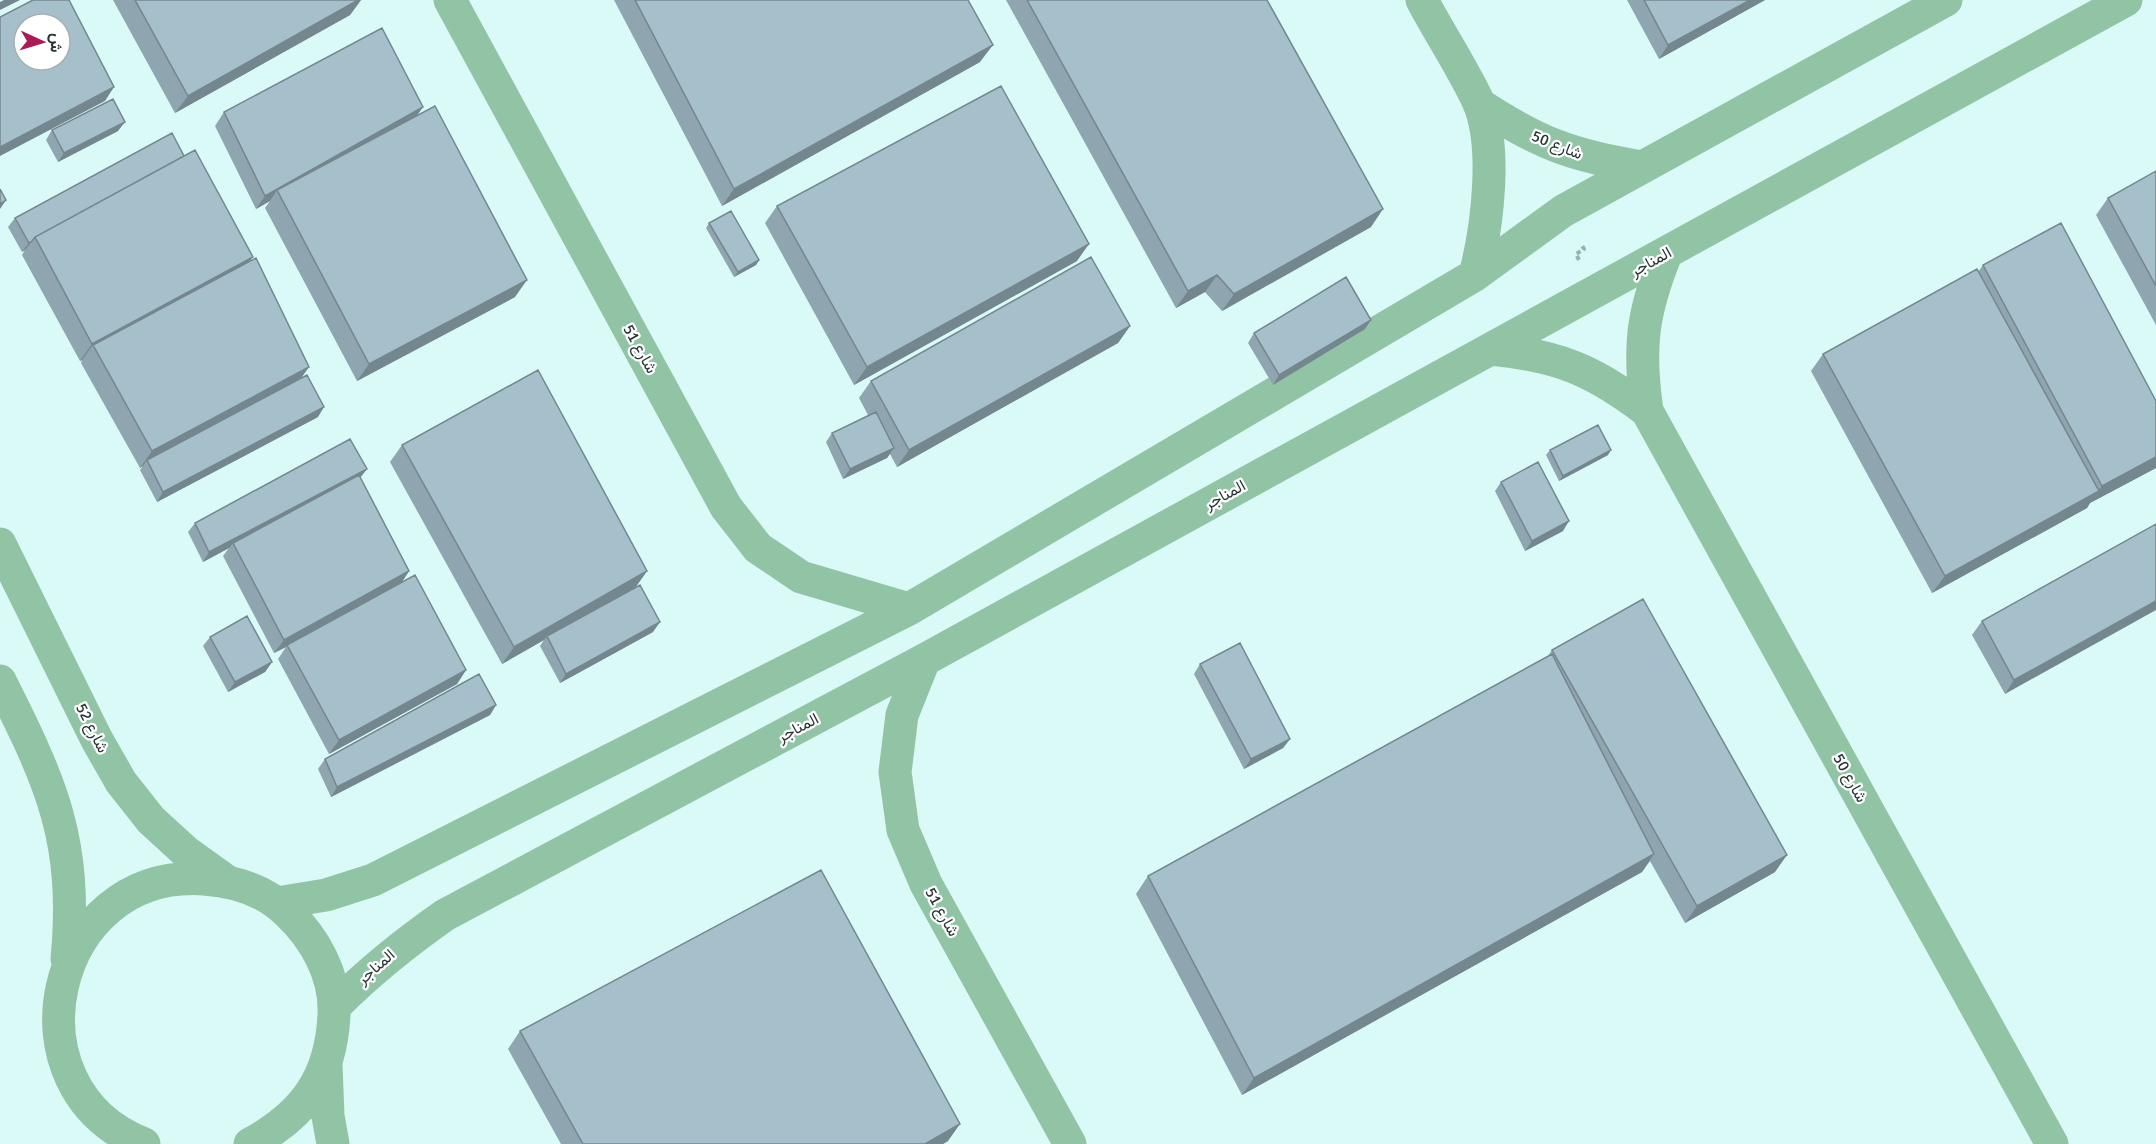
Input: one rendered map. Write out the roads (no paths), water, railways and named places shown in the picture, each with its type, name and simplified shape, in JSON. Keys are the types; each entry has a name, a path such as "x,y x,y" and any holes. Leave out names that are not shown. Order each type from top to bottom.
{"street":[{"name":"شارع 51","path":"450,0 726,507 758,548 801,578 909,609"},
{"path":"1422,0 1479,104 1488,166 1488,194 1482,248 1474,275"},
{"path":"277,903 326,895 374,880 909,609 1474,275 1563,211 1946,0"},
{"name":"المناجر","path":"335,1006 368,973 405,942 445,915 924,660 2126,0"},
{"name":"شارع 50","path":"1479,104 1542,142 1591,159 1642,167"},
{"name":"شارع 50","path":"1666,254 1651,291 1642,331 1641,371 1647,411 2052,1144"},
{"name":"شارع 50","path":"1491,349 1534,353 1575,365 1613,385 1647,411"},
{"name":"شارع 52","path":"0,544 96,740 121,782 151,820 177,844 225,880"},
{"name":"شارع 51","path":"924,660 902,715 896,761 895,772 903,830 926,884 1071,1144"},
{"path":"0,681 41,762 58,812 68,863 70,905 66,968 57,1006 60,1046 74,1083 98,1115 129,1138 144,1144"},
{"path":"66,968 85,932 113,905 148,886 186,877 225,880 253,889 277,903 300,924 318,948 329,976 335,1006 333,1036 326,1065 307,1100 279,1128 250,1144"},
{"path":"326,1065 328,1116 333,1144"}]}
